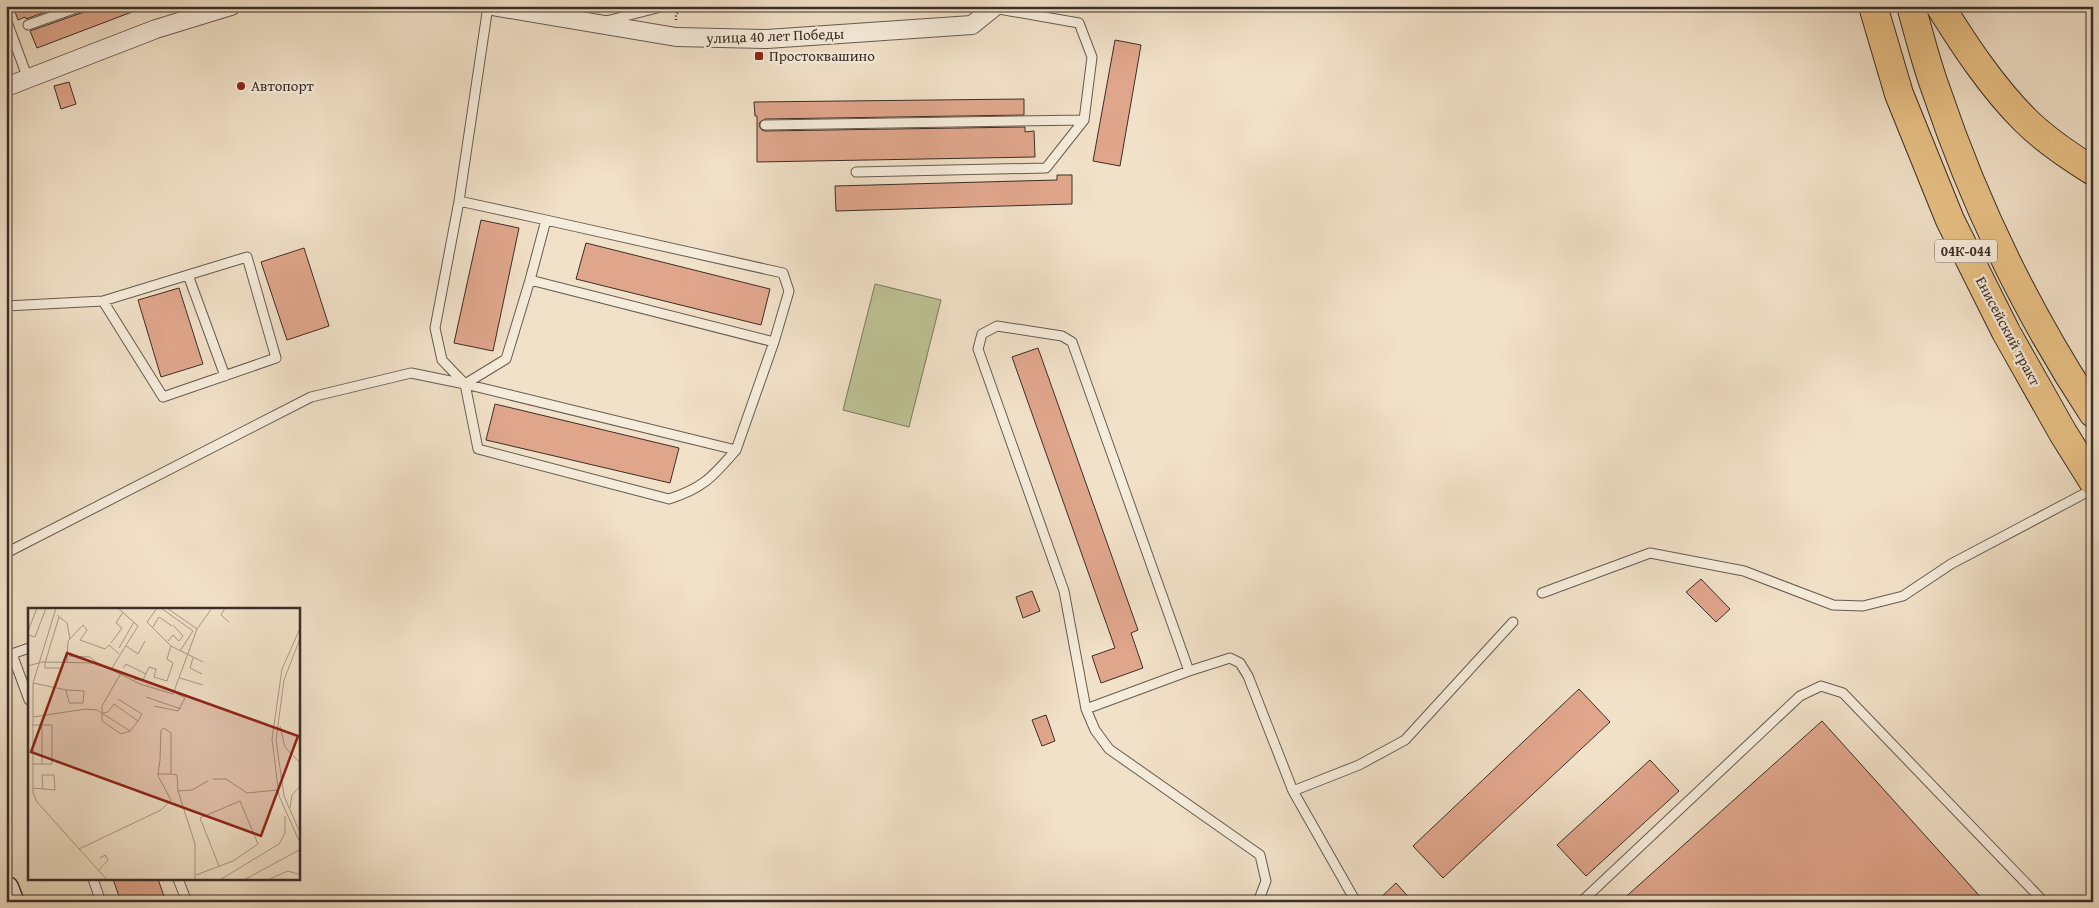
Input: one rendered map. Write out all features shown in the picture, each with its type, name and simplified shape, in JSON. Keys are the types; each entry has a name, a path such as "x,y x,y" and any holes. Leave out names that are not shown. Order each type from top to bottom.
{"main road":[{"name":"Енисейский тракт","path":"1873,6 1899,94 1950,220 2006,332 2093,481"},
{"name":"Енисейский тракт","path":"1911,6 1936,90 1982,211 2034,315 2093,413"},
{"path":"1940,6 1966,48 2025,120 2067,155 2093,171"},
{"path":"6,889 11,902"}],"street":[{"path":"6,87 156,29 231,6"},
{"name":"улица 40 лет Победы","path":"490,6 676,37 767,39 972,25 993,7"}],"lane":[{"path":"28,26 82,6"},
{"path":"459,201 783,273 789,290 774,342 736,450 713,476 691,492 669,499 478,449 465,384 442,360 435,328 459,201 490,6"},
{"path":"594,24 666,6"},
{"path":"856,172 1046,168 1084,120 1092,57 1079,23 993,7"},
{"path":"6,19 28,79"},
{"path":"765,125 1084,120"},
{"path":"465,384 506,359 546,220"},
{"path":"6,306 103,301 247,257 276,358 163,397 103,301"},
{"path":"188,275 225,376"},
{"path":"530,280 774,342"},
{"path":"1189,672 1072,342 1062,336 997,326 982,334 978,349 1064,591 1086,709 1095,730 1109,749 1260,855 1266,881 1258,902"},
{"path":"6,553 312,397 411,373 465,384 736,450"},
{"path":"1542,593 1650,554 1744,571 1834,605 1863,606 1903,596 1951,564 2093,489"},
{"path":"1293,791 1359,765 1405,740 1513,622"},
{"path":"28,648 9,655 28,698"},
{"path":"1086,709 1230,658 1240,663 1248,676 1293,791 1356,902"},
{"path":"1581,902 1800,696 1821,686 1843,693 2044,902"},
{"path":"93,880 101,902"},
{"path":"178,880 187,902"}],"path":[{"path":"676,14 685,6"},
{"path":"722,6 735,10 825,6"}],"green space":[{"path":"875,284 941,300 909,427 843,410"}],"building":[{"path":"13,6 62,6 18,20"},
{"path":"88,6 145,7 37,48 30,31 84,12"},
{"path":"1115,40 1141,45 1120,166 1093,161"},
{"path":"69,82 76,104 61,109 54,86"},
{"path":"1024,99 1024,115 765,119 760,122 759,126 765,131 1025,127 1025,132 1034,131 1035,157 757,162 757,116 755,116 754,102"},
{"path":"1057,175 1072,175 1072,204 836,211 835,186 1057,180"},
{"path":"481,220 519,228 493,351 454,343"},
{"path":"586,243 770,289 761,325 576,279"},
{"path":"304,248 329,326 287,340 261,262"},
{"path":"179,288 203,364 161,377 138,300"},
{"path":"1038,348 1138,630 1131,633 1143,668 1101,683 1092,656 1115,648 1012,357"},
{"path":"495,404 679,448 670,483 486,440"},
{"path":"1701,579 1730,609 1716,622 1686,592"},
{"path":"1032,591 1040,611 1023,618 1016,597"},
{"path":"1579,689 1610,722 1443,878 1413,846"},
{"path":"1046,715 1055,741 1042,746 1032,720"},
{"path":"1822,721 1985,902 1620,902"},
{"path":"1650,760 1679,791 1586,876 1557,845"},
{"path":"113,880 158,880 166,902 121,902"},
{"path":"1396,883 1413,902 1376,902"}],"place":[{"name":"Простоквашино","path":"759,56"},
{"name":"Автопорт","path":"241,86"}]}
